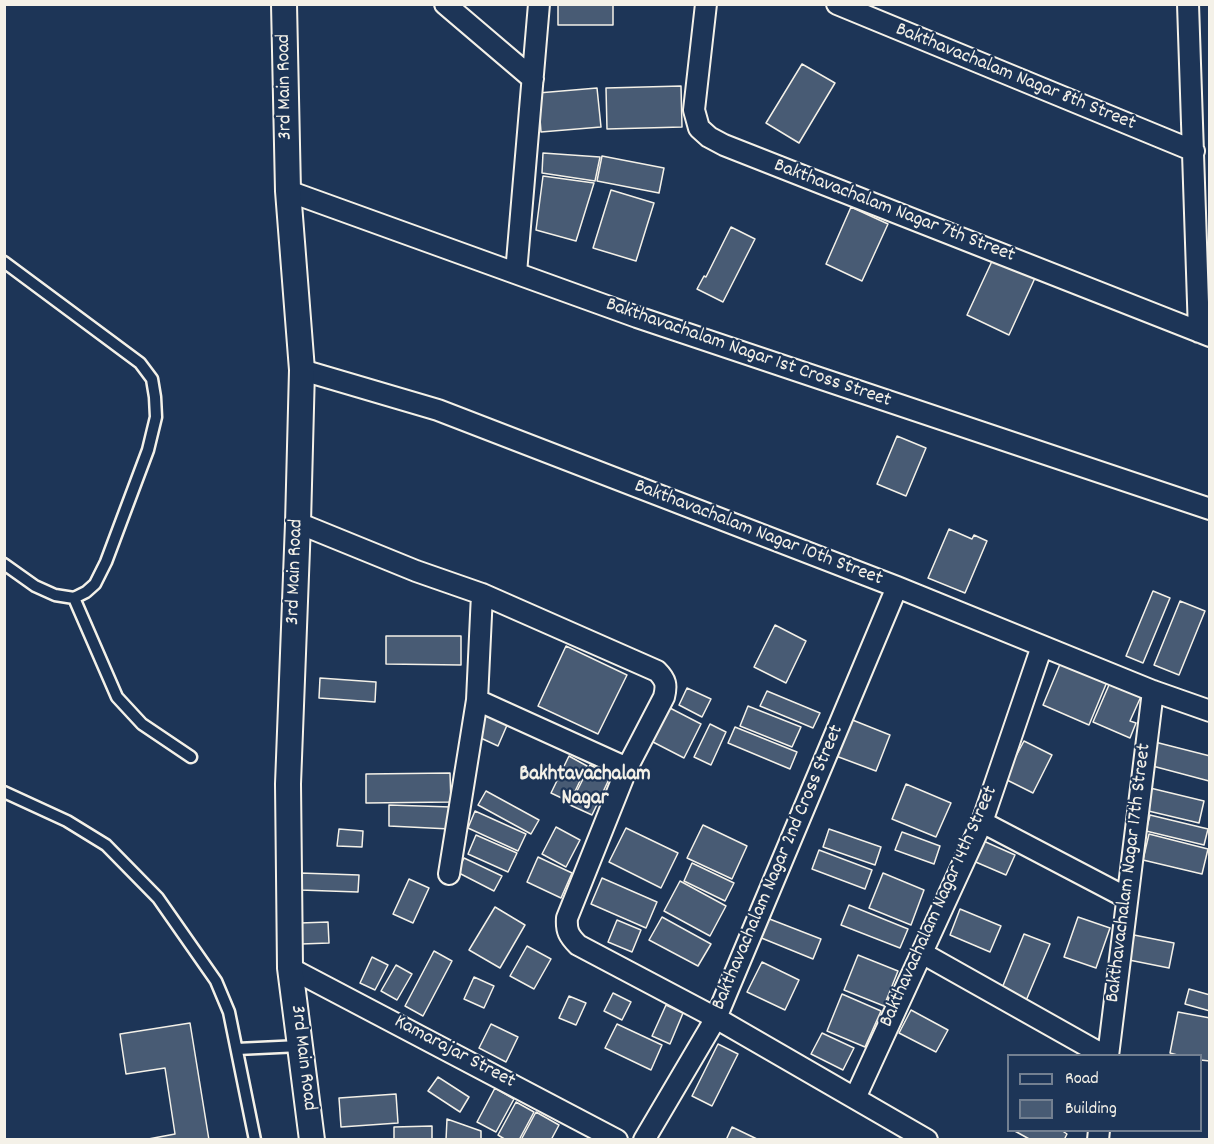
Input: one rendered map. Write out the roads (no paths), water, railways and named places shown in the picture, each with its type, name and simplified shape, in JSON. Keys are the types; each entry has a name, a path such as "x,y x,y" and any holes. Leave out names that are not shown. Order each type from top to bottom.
{"street":[{"name":"3rd Main Road","path":"284,4 288,191 302,370 288,784 290,968 312,1140"},
{"path":"445,4 533,79"},
{"path":"516,273 539,4"},
{"name":"Bakthavachalam Nagar 7th Street","path":"706,4 694,110 699,128 709,137 724,145 1204,334"},
{"name":"Bakthavachalam Nagar 8th Street","path":"837,4 1194,152"},
{"path":"1188,4 1204,334"},
{"name":"Bakthavachalam Nagar 1st Cross Street","path":"288,191 637,317 1209,509"},
{"name":"Bakthavachalam Nagar 10th Street","path":"302,370 438,410 897,587 1153,691 1209,711"},
{"path":"298,523 416,571 482,594 657,671 667,686 664,697 627,768 567,918 566,928 570,937 578,945 716,1018 927,1140"},
{"name":"Bakthavachalam Nagar 2nd Cross Street","path":"644,1140 716,1018 897,587"},
{"path":"449,874 477,700 482,594"},
{"name":"Bakthavachalam Nagar 14th Street","path":"855,1098 982,822 1042,646"},
{"name":"Bakthavachalam Nagar 17th Street","path":"1106,1054 1153,691"},
{"path":"477,700 627,768"},
{"path":"982,822 1127,898"},
{"path":"922,953 1102,1054"},
{"name":"Kamarajar Street","path":"290,968 608,1137"}],"lane":[{"path":"4,262 140,363 152,379 156,397 156,417 148,450 106,562 95,584 74,598 55,596 4,564"},
{"path":"74,598 117,697 142,724 191,757"},
{"path":"4,792 68,821 106,845 158,898 216,981 229,1012 255,1140"},
{"path":"237,1049 300,1046"}],"district":[{"name":"Bakhtavachalam Nagar","path":"585,788"}]}
